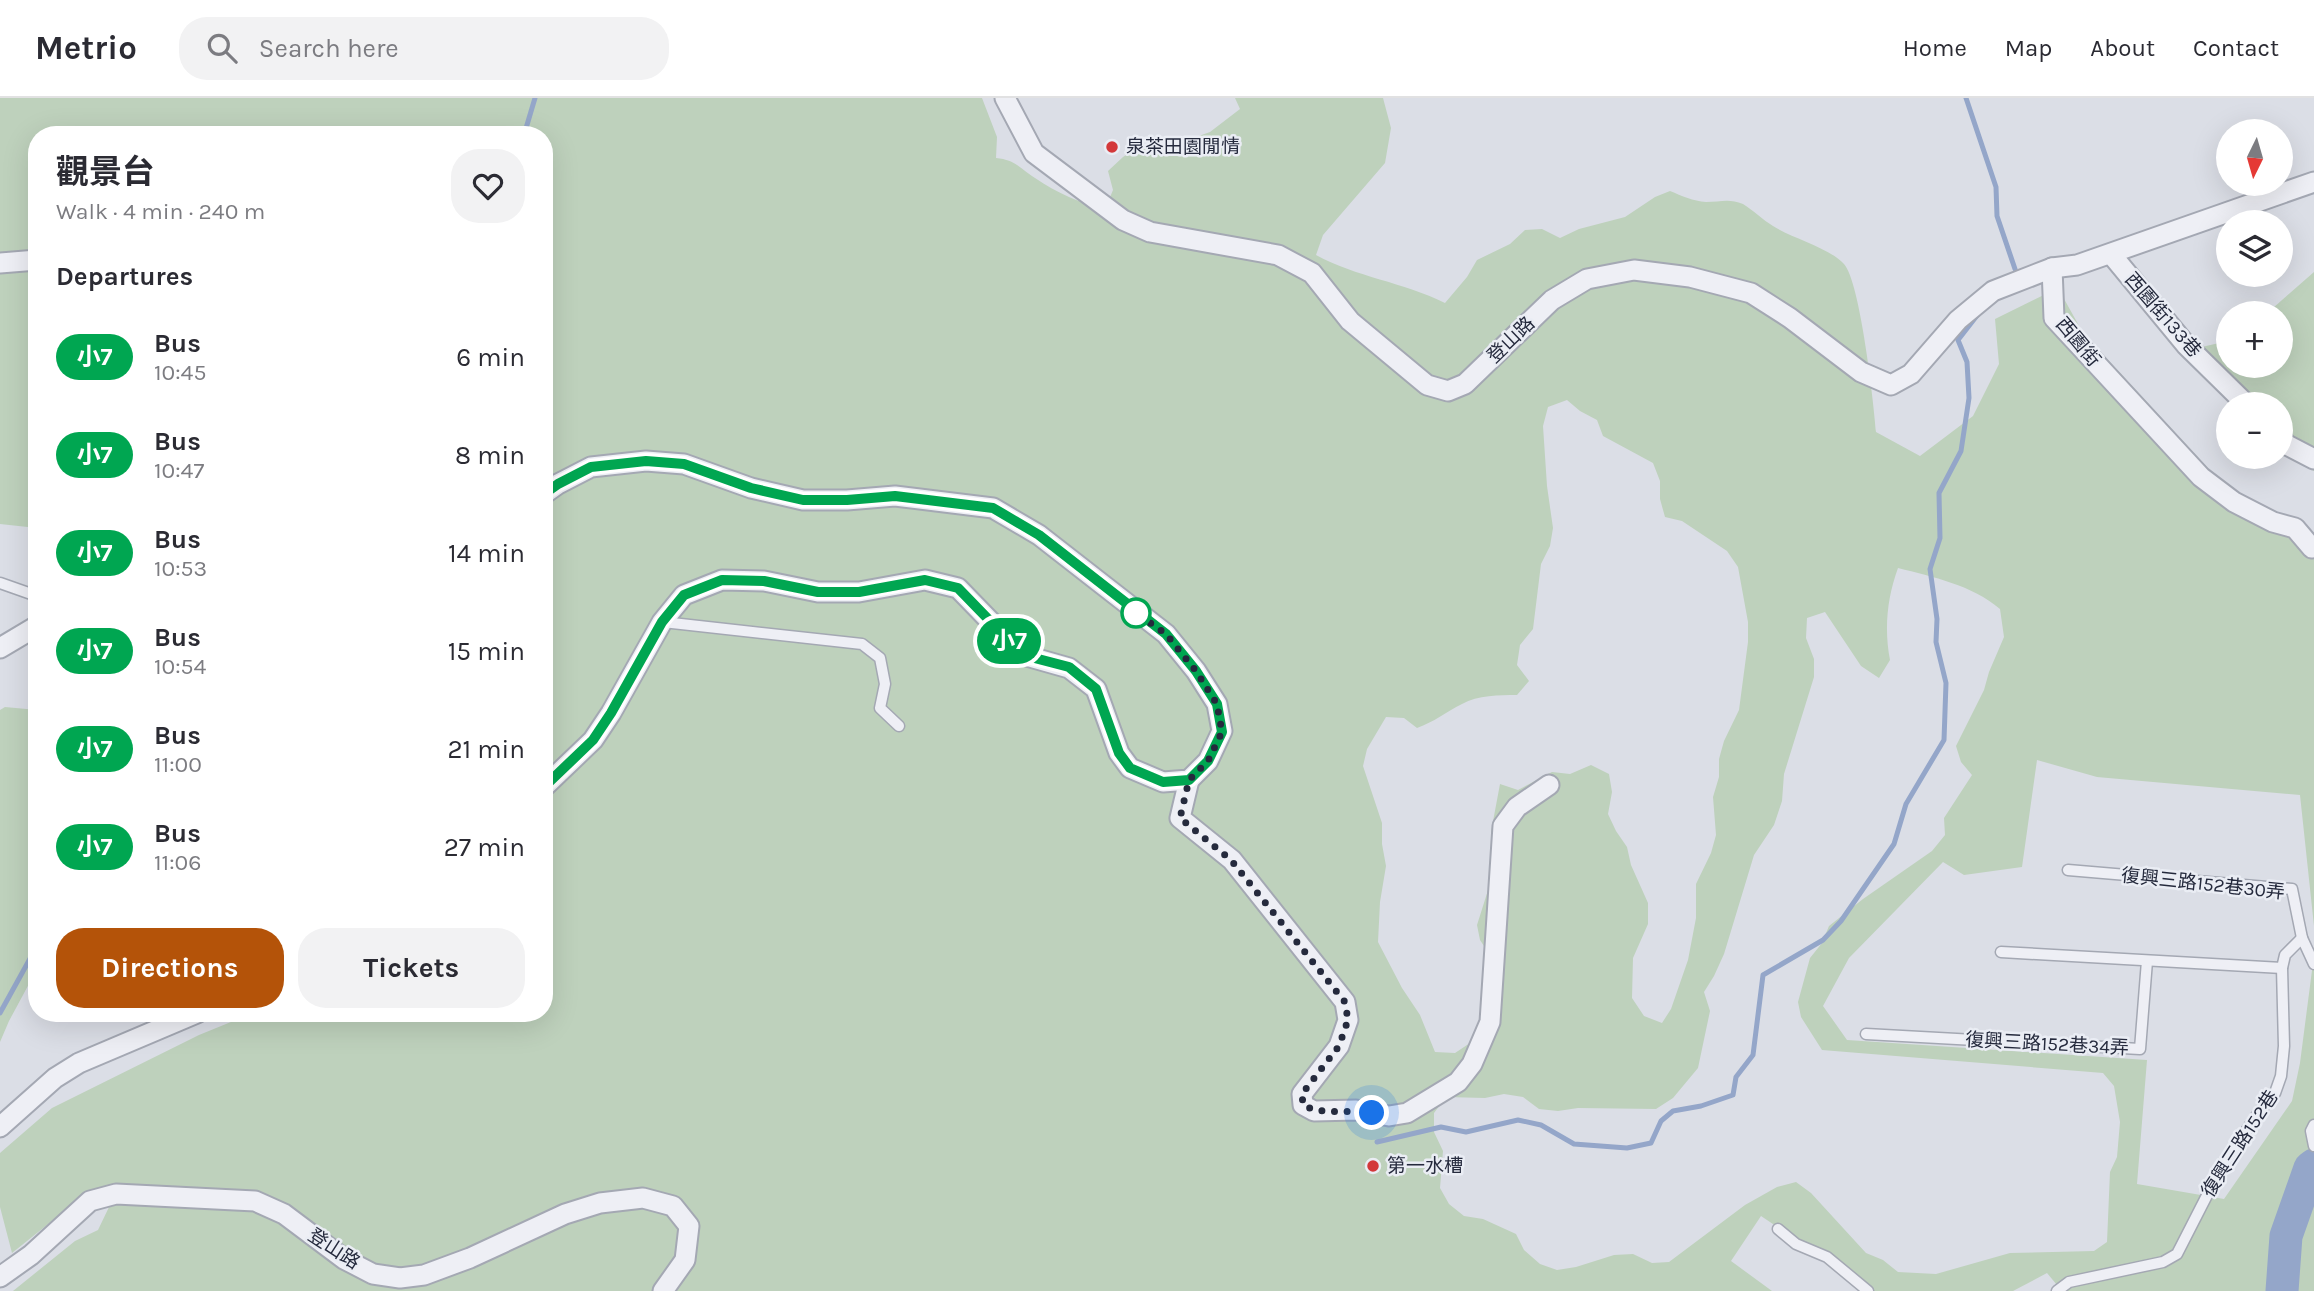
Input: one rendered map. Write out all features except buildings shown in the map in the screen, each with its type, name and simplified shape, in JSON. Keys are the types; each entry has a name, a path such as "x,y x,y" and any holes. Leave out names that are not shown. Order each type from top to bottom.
{"street":[{"name":"登山路","path":"1005,98 1034,153 1123,220 1150,232 1278,254 1312,273 1350,321 1427,385 1448,391 1465,384 1552,300 1587,279 1634,270 1689,277 1751,293 1790,318 1853,367 1891,386 1911,374 1958,320 1993,291 2052,268"},
{"path":"2052,268 2077,265 2314,182"},
{"name":"西園街133巷","path":"2110,254 2186,345 2234,392"},
{"path":"0,263 28,261"},
{"name":"西園街","path":"2052,268 2054,318 2201,477 2234,502 2273,522 2295,528 2312,548"},
{"path":"2293,446 2314,458"},
{"path":"553,488 591,467 646,461 684,464 751,488 803,500 895,496 993,508 1039,535 1166,634 1196,671 1217,704 1222,732 1208,761 1189,780 1180,818 1231,860 1345,1002 1348,1020 1339,1046 1302,1094 1303,1105 1314,1111 1356,1110 1389,1116 1407,1113 1458,1082 1472,1064 1490,1022 1503,826 1517,807 1549,785"},
{"path":"553,778 593,740 662,622 684,595 722,580 764,581 818,592 859,592 925,580 958,588 1023,655 1069,667 1096,689 1119,753 1130,768 1163,782 1189,780"},
{"path":"0,648 28,631"},
{"path":"0,1127 55,1078 79,1063 176,1022"},
{"name":"登山路","path":"0,1278 31,1255 90,1201 116,1194 255,1201 284,1214 344,1259 373,1274 400,1278 424,1275 470,1258 577,1210 600,1203 643,1198 673,1206 689,1226 685,1260 663,1291"}],"lane":[{"path":"0,583 28,593"},
{"path":"662,622 862,644 880,658 885,684 880,708 899,726"},
{"name":"復興三路152巷30弄","path":"2068,870 2292,889 2302,938"},
{"path":"2001,952 2282,968 2285,955 2302,938 2314,964"},
{"name":"復興三路152巷34弄","path":"1866,1034 2140,1049 2147,961"},
{"name":"復興三路152巷","path":"2057,1291 2069,1282 2163,1262 2177,1254 2221,1168 2275,1093 2281,1076 2284,1046 2282,968"},
{"path":"2314,1125 2311,1131 2314,1146"},
{"path":"1778,1229 1796,1244 1827,1257 1868,1291"}],"green space":[{"path":"0,98 982,98 997,137 996,158 1013,163 1069,197 1106,207 1113,190 1108,171 1123,157 1138,147 1177,148 1210,132 1240,109 1235,98 1383,98 1391,128 1385,163 1323,235 1316,255 1347,269 1445,303 1467,277 1477,260 1510,244 1525,230 1542,229 1560,238 1579,229 1625,217 1655,197 1670,191 1706,202 1738,202 1781,231 1820,248 1844,264 1850,275 1861,317 1876,432 1920,456 1973,416 1999,364 1995,319 2058,288 2083,333 2242,505 2314,533 2314,926 2300,795 2097,777 2037,760 2022,867 1964,875 1943,862 1849,958 1823,1006 1847,1040 2147,1060 2137,1184 2224,1199 2292,1101 2300,1063 2314,955 2314,1291 2062,1291 2047,1273 2013,1291 1873,1291 1761,1216 1731,1261 1772,1291 13,1291 75,1241 98,1230 110,1205 67,1209 12,1253 0,1207 0,1153 52,1108 199,1035 231,1022 553,1022 553,126 28,126 28,527 0,524","holes":["1567,400 1597,420 1603,436 1653,463 1660,481 1660,499 1665,517 1682,521 1727,551 1738,567 1748,622 1748,642 1739,710 1724,741 1719,759 1719,777 1713,797 1716,835 1711,853 1696,884 1696,918 1688,960 1671,1009 1662,1023 1644,1016 1632,998 1633,958 1648,924 1648,903 1631,865 1627,847 1608,814 1612,792 1609,774 1591,765 1570,774 1552,772 1518,790 1500,784 1491,832 1494,851 1489,887 1477,925 1480,940 1490,955 1491,1010 1470,1043 1455,1053 1435,1052 1420,1015 1402,988 1378,942 1380,902 1386,866 1382,823 1363,766 1367,749 1386,717 1404,718 1417,728 1475,699 1517,695 1529,681 1517,665 1520,645 1533,629 1541,564 1550,546 1553,528 1543,426 1548,407","1898,568 1977,594 2000,609 2004,637 1984,690 1956,746 1961,762 1972,775 1944,818 1945,835 1932,851 1829,926 1822,943 1810,958 1798,1002 1801,1017 1822,1050 2103,1073 2114,1086 2120,1122 2117,1157 2110,1172 2107,1242 2094,1251 2010,1253 1936,1274 1898,1272 1883,1260 1866,1253 1811,1193 1796,1182 1777,1187 1745,1205 1669,1262 1652,1263 1633,1254 1614,1255 1557,1270 1540,1264 1524,1250 1516,1234 1483,1219 1464,1216 1449,1204 1440,1188 1443,1151 1434,1132 1434,1113 1446,1097 1485,1098 1504,1094 1523,1097 1539,1109 1558,1111 1578,1108 1656,1109 1673,1098 1698,1068 1710,1011 1704,992 1724,954 1754,855 1774,825 1782,801 1784,774 1814,677 1814,659 1806,638 1807,618 1825,612 1861,666 1879,678 1890,660 1888,614"]},
{"path":"2314,272 2314,471 2293,460 2293,392 2223,392 2184,351 2216,344 2216,378 2293,378 2293,301 2281,301"},
{"path":"5,707 28,709 28,986 0,1042 0,710"}],"waterway":[{"path":"527,126 535,98"},
{"path":"1966,98 1996,187 1997,216 2015,269"},
{"path":"1377,1142 1441,1127 1466,1132 1518,1120 1541,1125 1574,1144 1627,1148 1651,1143 1661,1121 1673,1111 1701,1106 1733,1095 1736,1077 1753,1055 1763,975 1823,940 1841,921 1894,844 1906,804 1944,740 1946,683 1936,642 1937,619 1930,569 1940,538 1939,493 1961,451 1969,398 1967,362 1958,340 1979,313"},
{"path":"0,1013 28,962"},
{"path":"2282,1291 2286,1236 2310,1168 2314,1165"}],"bus line":[{"name":"小7","path":"553,488 591,467 646,461 684,464 751,488 803,500 895,496 993,508 1039,535 1133,611 1166,634 1196,671 1217,704 1222,732 1208,761 1189,780 1163,782 1130,768 1119,753 1096,689 1069,667 1023,655 958,588 925,580 859,592 818,592 764,581 722,580 684,595 662,622 593,740 553,779"}],"place":[{"name":"泉茶田園閒情","path":"1112,147"},
{"name":"第一水槽","path":"1373,1166"}],"route":[{"path":"1136,613 1133,611 1166,634 1196,671 1217,704 1222,732 1208,761 1189,780 1180,818 1231,860 1345,1002 1348,1020 1339,1046 1302,1094 1303,1105 1314,1111 1356,1110 1372,1113"}]}
